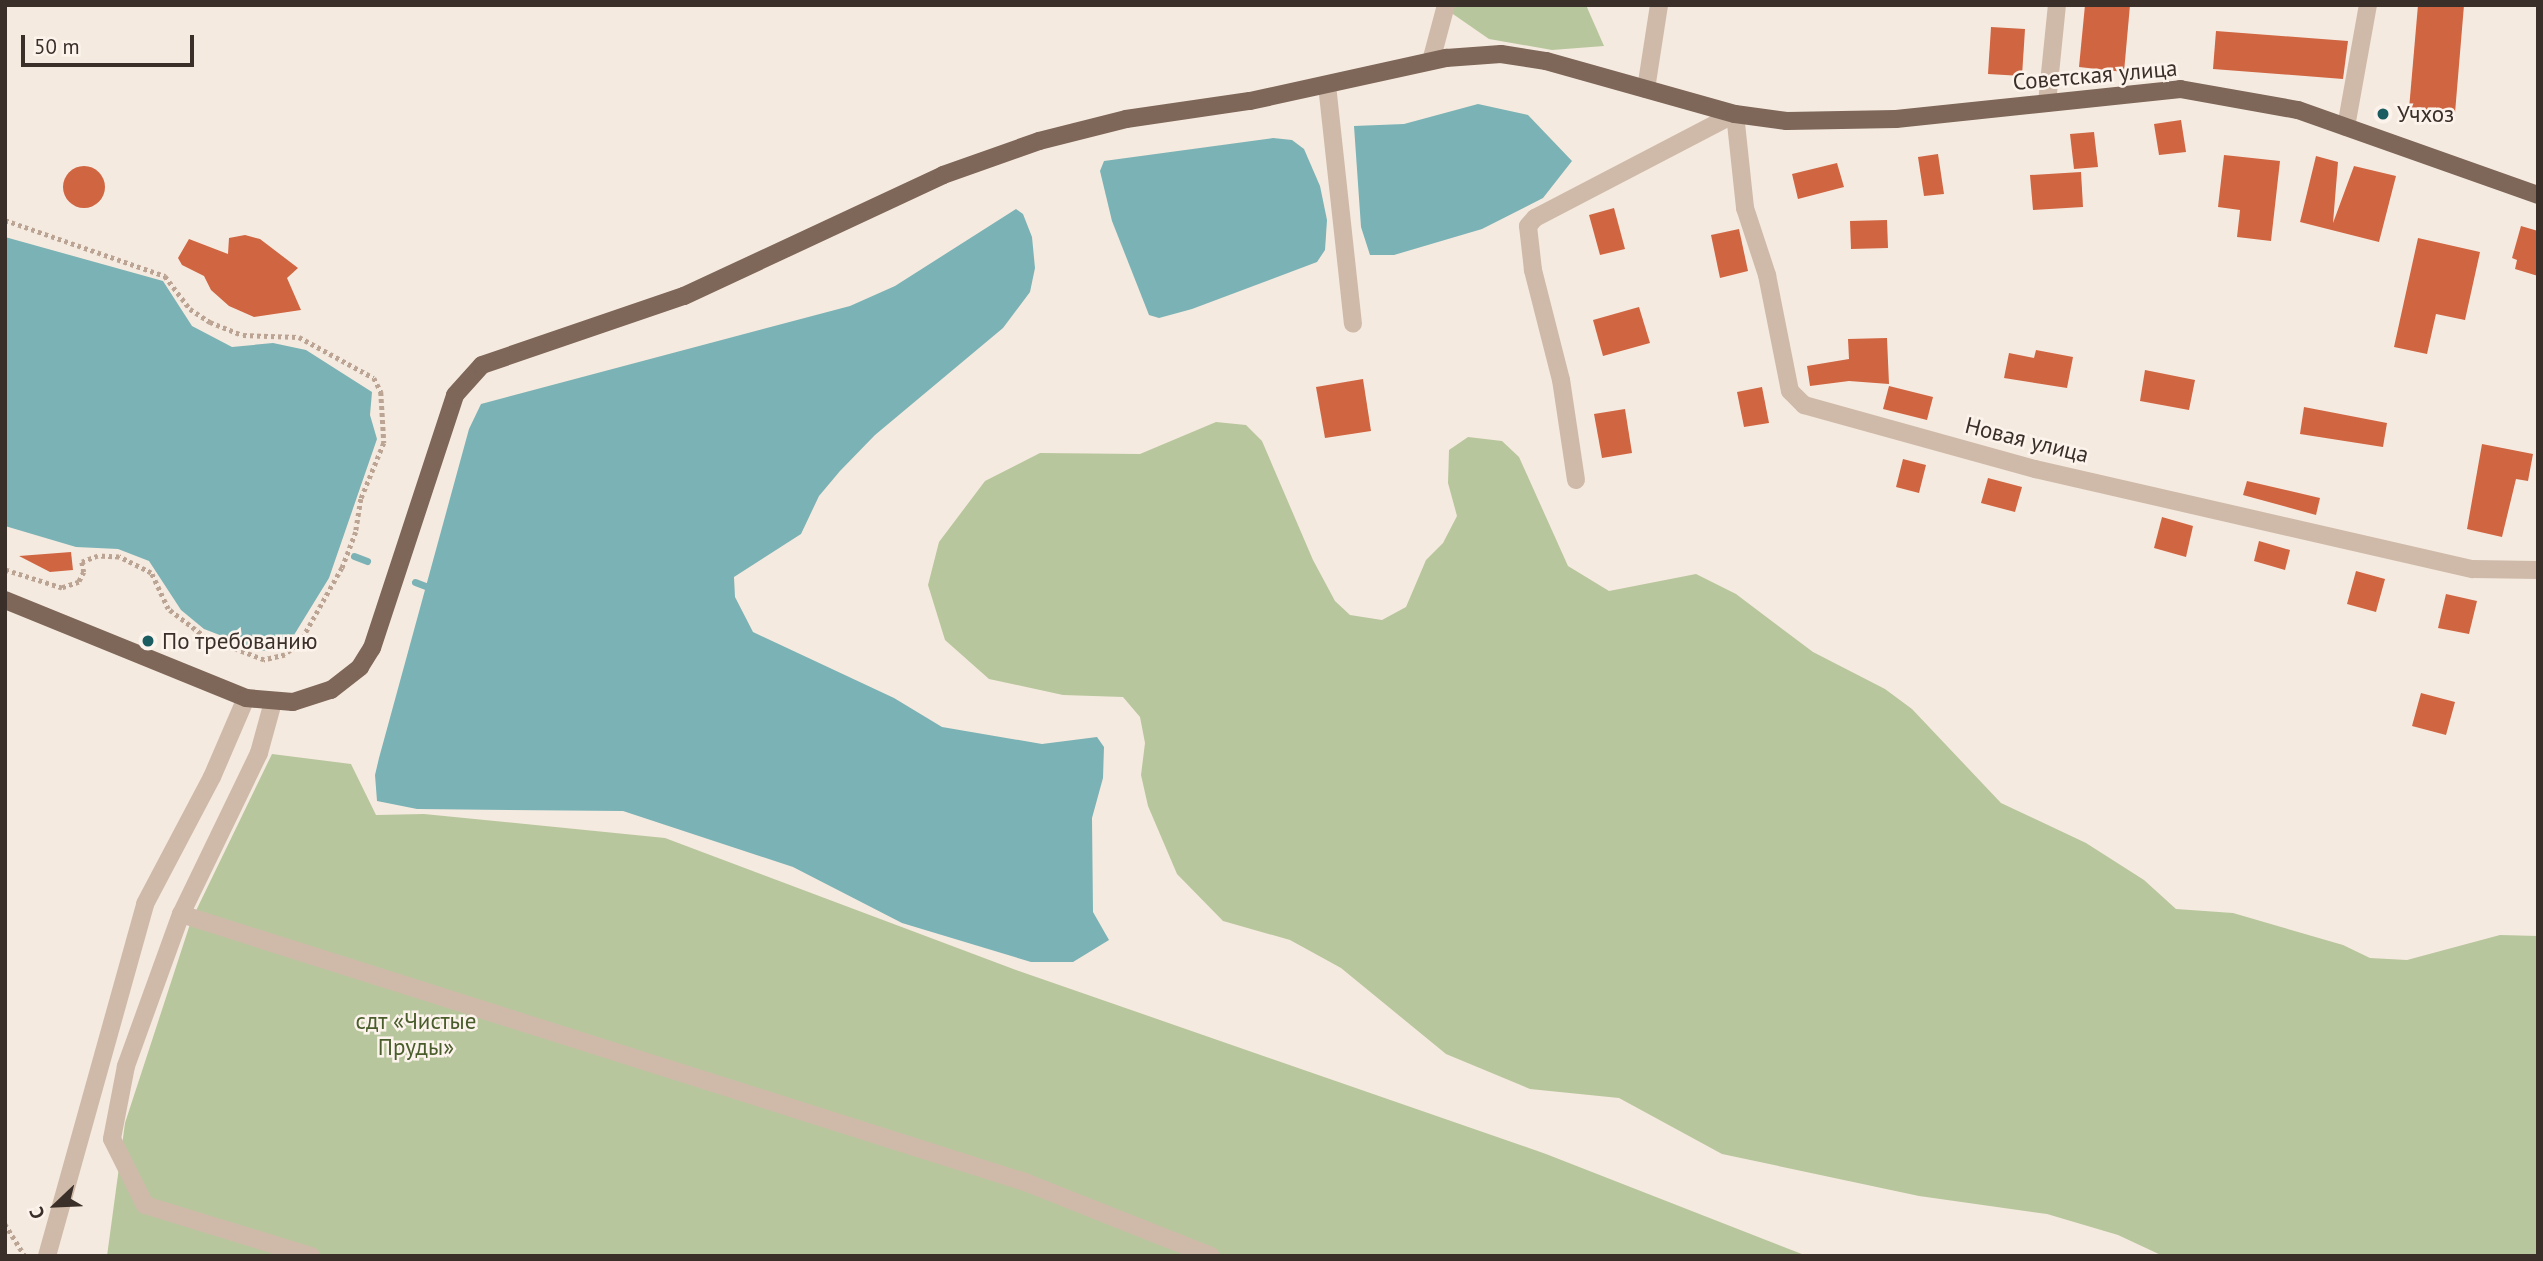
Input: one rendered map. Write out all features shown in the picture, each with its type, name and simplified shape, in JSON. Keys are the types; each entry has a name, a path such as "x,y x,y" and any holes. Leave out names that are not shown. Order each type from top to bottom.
{"main road":[{"name":"Советская улица","path":"5,600 246,698 293,702 331,690 360,667 372,648 455,395 482,365 684,296 943,175 1039,141 1126,118 1327,85 1431,61 1501,54 1546,61 1735,114 1787,121 1842,122 2180,89 2285,107 2538,195"}],"street":[{"path":"1646,89 1659,5"},
{"path":"2047,103 2057,5"},
{"path":"2346,127 2368,5"},
{"path":"1431,61 1440,9"},
{"path":"1327,85 1353,324"},
{"path":"1576,480 1561,380 1533,270 1528,226 1535,218 1735,114"},
{"name":"Новая улица","path":"1735,114 1745,208 1767,275 1790,391 1804,405 2035,469 2473,569 2538,570"},
{"path":"47,1256 145,904 212,777 246,698"},
{"path":"273,702 259,753 181,914 126,1066 112,1139 145,1205 312,1256"},
{"path":"181,914 1026,1182 1211,1256"}],"path":[{"path":"5,220 165,276 190,309 210,322 243,335 299,337 374,378 381,392 384,443 361,499 356,532 342,568 301,640 285,655 264,660 206,638 168,608 151,573 118,557 98,556 82,562 84,572 79,582 62,588 5,570"},
{"path":"5,1224 24,1256"}],"green space":[{"path":"1451,5 1586,5 1604,46 1552,50 1489,39 1450,12"},
{"path":"1216,422 1246,425 1262,441 1313,560 1335,601 1350,615 1382,620 1406,607 1426,560 1443,543 1457,516 1448,483 1449,450 1468,437 1502,441 1519,457 1568,566 1609,591 1696,574 1736,594 1813,652 1885,689 1912,709 2001,803 2086,843 2144,880 2176,909 2233,913 2343,945 2370,958 2407,960 2500,935 2538,936 2538,1256 2163,1256 2118,1235 2047,1214 1919,1196 1722,1154 1619,1098 1530,1089 1446,1054 1341,968 1290,940 1223,921 1177,874 1148,806 1141,775 1145,743 1140,717 1123,697 1063,695 989,679 945,640 928,585 939,542 985,481 1040,453 1140,454"},
{"name":"сдт «Чистые Пруды»","path":"272,754 351,764 376,815 424,814 665,838 1016,970 1546,1154 1807,1256 107,1256 125,1123 191,921"}],"water":[{"path":"1478,104 1528,115 1572,161 1543,198 1482,229 1394,255 1370,255 1361,227 1354,126 1404,124"},
{"path":"1273,138 1292,140 1304,149 1320,186 1327,220 1325,250 1317,262 1192,309 1159,318 1149,315 1112,221 1100,171 1104,161"},
{"path":"1016,209 1023,214 1032,237 1035,268 1030,292 1003,328 875,435 840,471 819,496 801,534 734,577 735,597 753,632 894,698 942,727 1042,744 1097,737 1104,747 1103,778 1092,818 1093,912 1109,940 1073,962 1031,962 902,923 793,867 623,811 417,809 377,801 375,775 379,758 469,429 481,404 850,306 895,286"},
{"path":"5,237 163,281 192,326 232,347 273,343 306,350 372,392 370,415 377,439 329,578 286,648 261,651 204,629 181,610 149,561 118,549 76,547 5,526"}],"building":[{"path":"2085,5 2130,5 2124,72 2079,67"},
{"path":"2418,5 2464,5 2455,113 2409,109"},
{"path":"1991,27 2025,29 2022,76 1988,74"},
{"path":"2216,31 2348,41 2343,79 2213,69"},
{"path":"2181,120 2186,152 2159,155 2154,124"},
{"path":"2094,132 2098,167 2074,169 2070,134"},
{"path":"1938,154 1944,194 1924,196 1918,157"},
{"path":"2224,155 2280,161 2271,241 2237,237 2240,210 2218,207"},
{"path":"2316,156 2338,162 2333,223 2354,166 2396,176 2379,242 2300,222"},
{"path":"1837,163 1844,187 1798,199 1792,174"},
{"path":"84,166 99,172 105,187 99,202 84,208 69,202 63,187 69,172"},
{"path":"2081,172 2083,207 2033,210 2030,175"},
{"path":"1614,208 1625,249 1600,255 1589,215"},
{"path":"1887,220 1888,248 1851,249 1850,221"},
{"path":"2521,226 2538,231 2538,276 2515,269 2517,260 2512,258"},
{"path":"1739,229 1748,271 1720,278 1711,235"},
{"path":"245,235 260,239 298,268 287,278 301,310 254,317 229,306 211,290 204,276 182,265 178,258 189,239 228,254 229,238"},
{"path":"2418,238 2480,252 2465,320 2436,314 2427,354 2394,347"},
{"path":"1639,307 1650,343 1603,356 1593,320"},
{"path":"1887,338 1889,384 1849,381 1810,386 1807,366 1849,359 1848,339"},
{"path":"2036,350 2073,357 2067,388 2004,378 2009,353 2034,358"},
{"path":"2145,370 2195,380 2189,410 2140,401"},
{"path":"1363,379 1371,431 1325,438 1316,387"},
{"path":"1889,386 1933,397 1927,420 1883,409"},
{"path":"1762,387 1769,423 1744,427 1737,392"},
{"path":"2304,407 2387,423 2383,447 2300,434"},
{"path":"1625,409 1632,453 1602,458 1594,414"},
{"path":"2482,444 2533,454 2528,481 2516,479 2502,537 2467,529"},
{"path":"1903,459 1926,465 1919,493 1896,487"},
{"path":"1988,478 2022,487 2015,512 1981,503"},
{"path":"2247,481 2320,498 2316,515 2243,495"},
{"path":"2162,517 2193,526 2186,557 2154,548"},
{"path":"2259,541 2290,550 2285,570 2254,561"},
{"path":"71,552 73,570 50,572 19,556"},
{"path":"2356,571 2385,579 2376,612 2347,604"},
{"path":"2446,594 2477,601 2469,634 2438,628"},
{"path":"2421,693 2455,702 2446,735 2412,726"}],"waterway":[{"path":"354,556 367,561"},
{"path":"415,582 428,587"}],"place":[{"name":"Учхоз","path":"2383,114"},
{"name":"По требованию","path":"148,641"}]}
